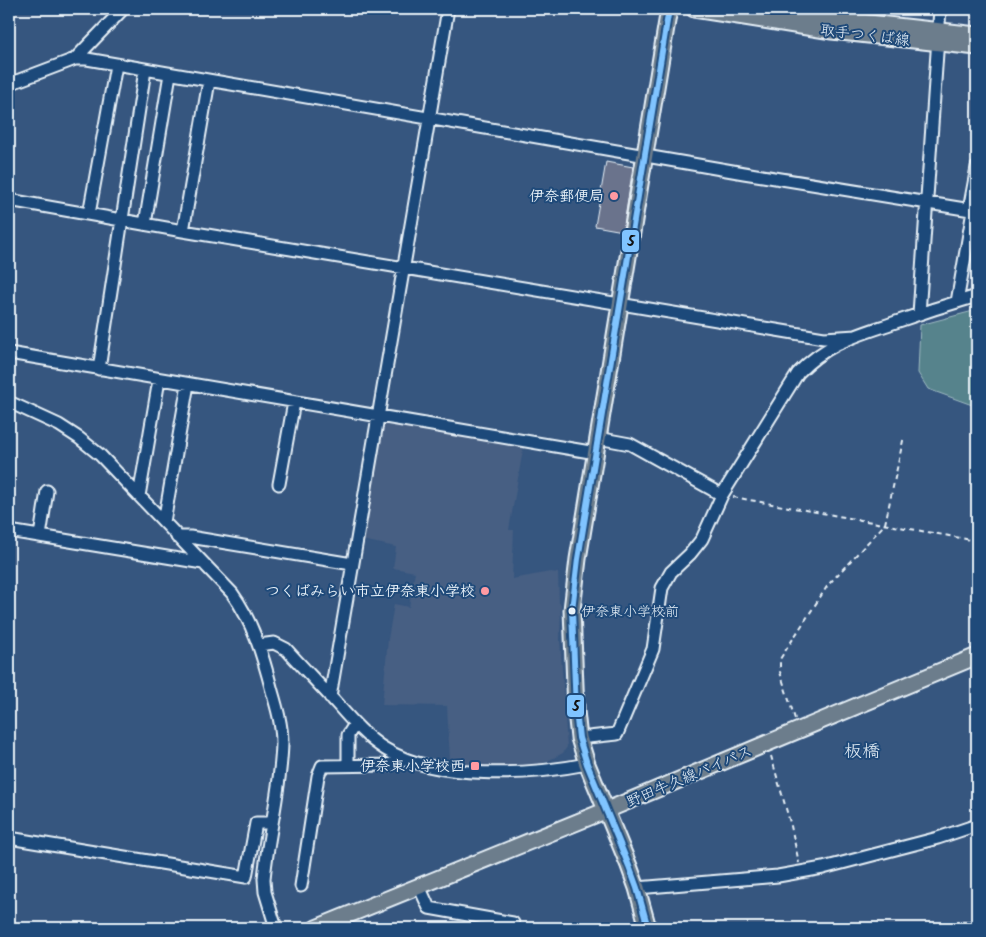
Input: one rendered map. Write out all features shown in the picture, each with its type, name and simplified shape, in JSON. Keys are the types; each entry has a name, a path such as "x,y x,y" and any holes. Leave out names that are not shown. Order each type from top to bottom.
{"main road":[{"path":"648,928 637,888 588,764 580,738 576,711 572,610 574,585 669,9"},
{"name":"取手つくば線","path":"694,9 823,30 938,38 977,35"},
{"name":"取手つくば線","path":"768,9 938,38 977,48"},
{"name":"野田牛久線バイパス","path":"316,928 607,810 977,656"}],"street":[{"path":"330,697 448,9"},
{"path":"919,314 940,9"},
{"path":"9,84 75,59 118,11"},
{"path":"75,59 116,64 973,211"},
{"path":"89,214 116,64"},
{"path":"98,369 145,70"},
{"path":"145,224 170,74"},
{"path":"183,231 209,81"},
{"path":"957,302 973,211 977,168"},
{"path":"9,200 183,231 824,338 856,336"},
{"path":"580,738 617,734 653,649 662,588 671,572 690,554 702,539 722,495 798,373 813,358 840,341 977,296"},
{"path":"9,353 378,416 597,445 630,444 722,495"},
{"path":"139,496 160,380"},
{"path":"164,522 188,384"},
{"path":"9,402 59,426 79,438 116,470 240,604 248,617 259,645 277,710 282,742 280,771 264,880 265,892 276,928"},
{"path":"279,484 294,402"},
{"path":"40,536 47,491"},
{"path":"9,531 203,563"},
{"path":"177,537 190,537 352,564"},
{"path":"259,645 274,643 286,649 355,724 385,749 405,760 444,769 488,772 556,770 588,764"},
{"path":"348,765 348,735 355,724"},
{"path":"301,886 318,776 322,766 388,764 405,760"},
{"path":"9,838 246,877 256,824 259,822 271,823"},
{"path":"637,888 778,876 823,868 938,838 977,825"},
{"path":"419,886 429,908 513,923 511,928"},
{"path":"964,928 977,927"}],"path":[{"path":"798,731 780,672 780,660 828,585 884,524 904,436"},
{"path":"722,495 977,541"},
{"path":"768,743 791,826 801,872"}],"shaded area":[{"name":"つくばみらい市立伊奈東小学校","path":"384,420 524,444 509,530 514,530 512,579 550,572 558,573 559,603 561,604 560,639 567,747 563,753 540,765 491,767 456,765 450,761 447,706 382,705 388,639 394,604 409,607 415,572 393,568 396,547 362,540"}],"green space":[{"path":"977,310 977,405 975,406 928,389 918,373 920,325"}],"building":[{"path":"606,162 633,167 623,231 595,226"}],"transit line":[{"name":"5","path":"648,928 637,888 587,764 579,738 576,711 572,610 578,559 669,9"}],"place":[{"name":"伊奈郵便局","path":"614,196"},
{"name":"つくばみらい市立伊奈東小学校","path":"485,591"},
{"name":"伊奈東小学校前","path":"572,611"},
{"name":"伊奈東小学校西","path":"475,766"}],"district":[{"name":"板橋","path":"862,751"}]}
